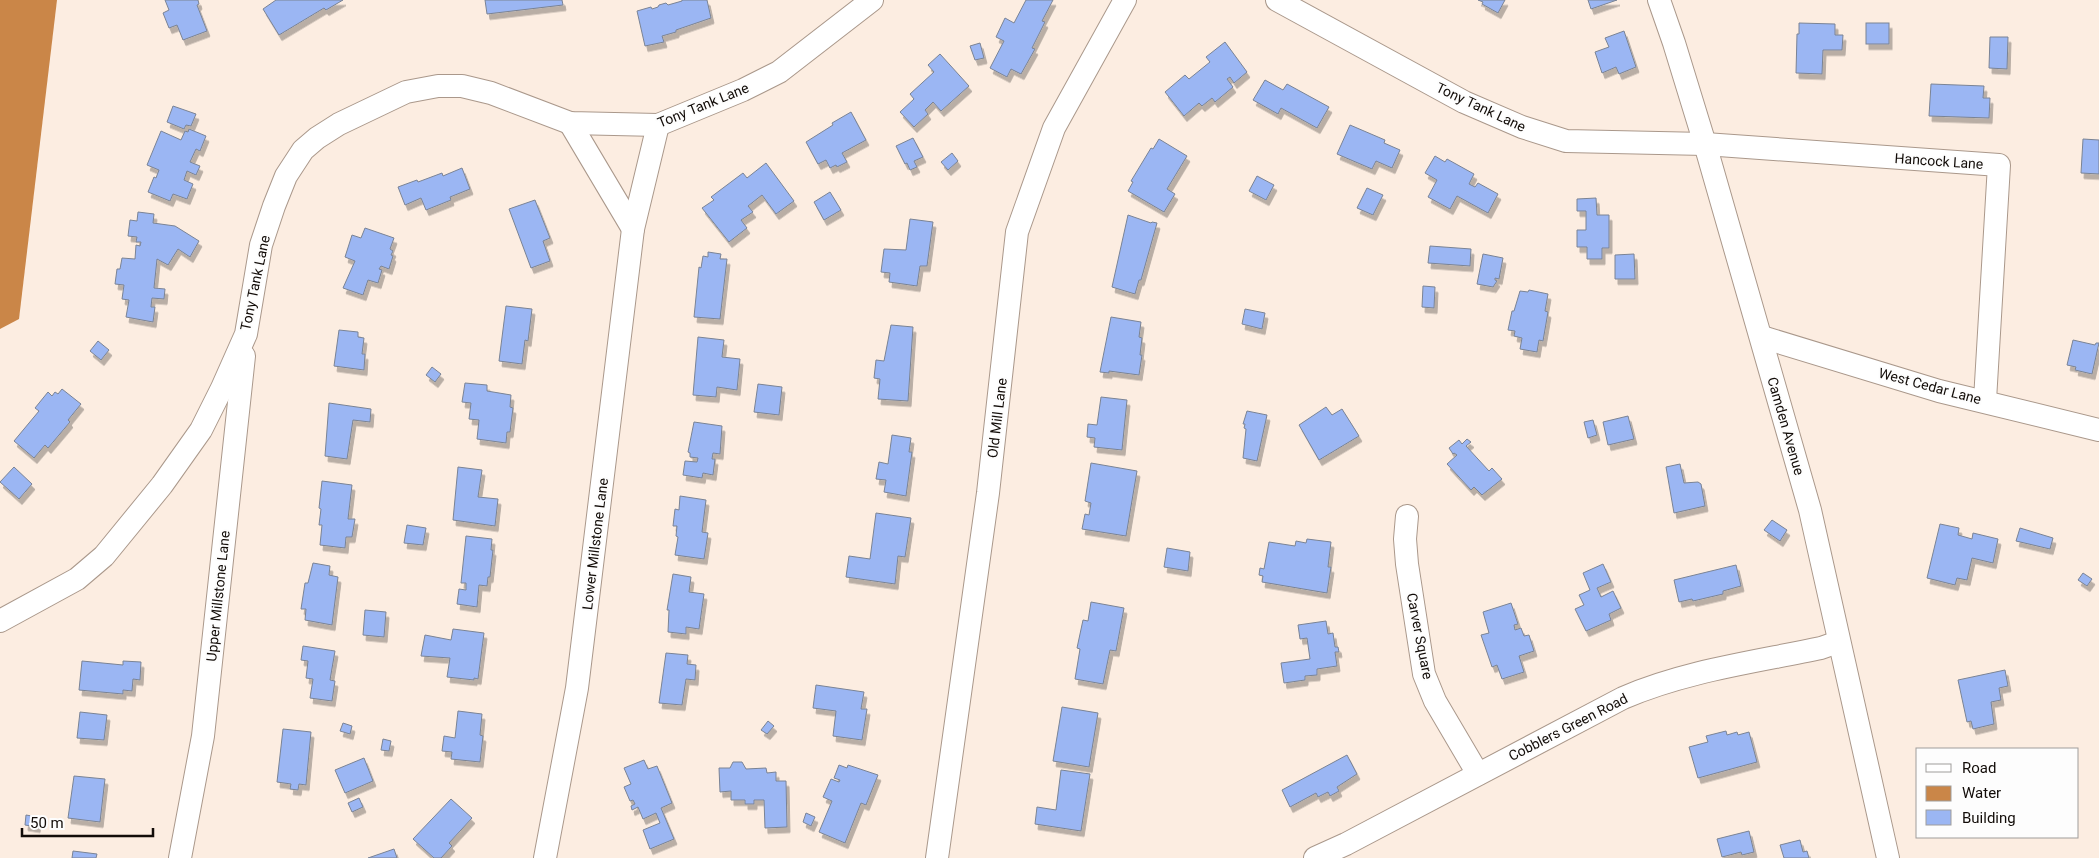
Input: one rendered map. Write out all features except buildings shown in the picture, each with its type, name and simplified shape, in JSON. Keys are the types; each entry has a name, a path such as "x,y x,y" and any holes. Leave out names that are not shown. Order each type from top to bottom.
{"street":[{"name":"Tony Tank Lane","path":"0,621 77,579 104,556 162,485 200,430 222,388 246,334 261,245 286,176 303,150 317,138 339,124 398,95 438,86 462,86 491,93 570,123 658,125 743,90 779,72 872,0"},
{"name":"Old Mill Lane","path":"937,858 988,494 1017,232 1054,128 1125,0"},
{"name":"Tony Tank Lane","path":"1277,0 1464,102 1522,127 1566,140 1704,144"},
{"name":"Camden Avenue","path":"1659,0 1674,43 1762,338 1810,510 1838,642 1888,858"},
{"path":"570,123 633,229"},
{"name":"Lower Millstone Lane","path":"545,858 577,688 633,229 658,125"},
{"name":"Hancock Lane","path":"1704,144 1998,165 1985,400"},
{"name":"Upper Millstone Lane","path":"180,858 202,736 246,334"},
{"name":"West Cedar Lane","path":"1762,338 1940,391 1985,400 2099,430"},
{"name":"Carver Square","path":"1407,516 1405,539 1408,572 1424,674 1435,702 1478,774"},
{"name":"Cobblers Green Road","path":"1315,858 1649,686 1692,675 1822,648 1838,642"}],"water":[{"path":"0,0 57,0 19,319 0,329"}]}
